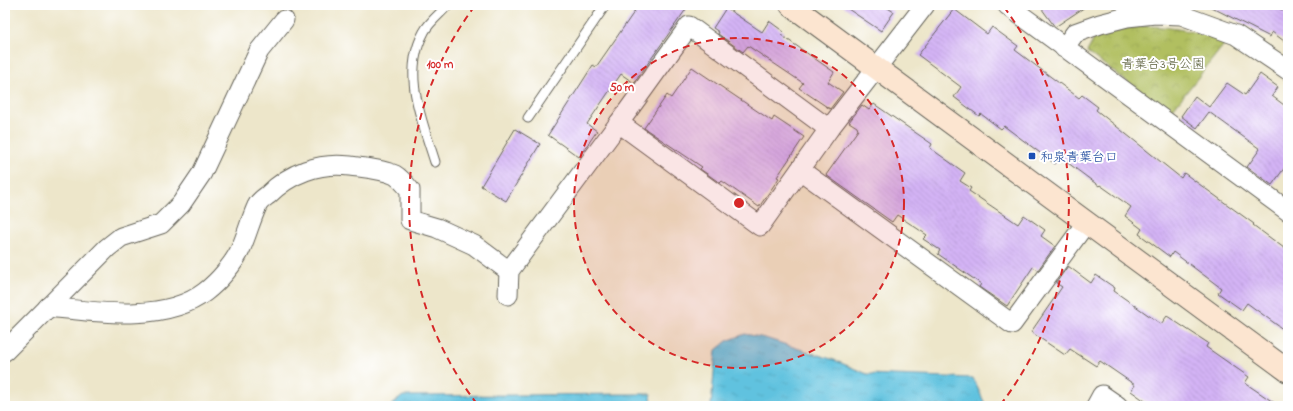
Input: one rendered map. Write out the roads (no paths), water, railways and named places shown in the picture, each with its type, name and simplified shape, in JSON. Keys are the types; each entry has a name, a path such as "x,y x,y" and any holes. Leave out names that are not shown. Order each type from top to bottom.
{"street":[{"path":"791,5 1288,371"},
{"path":"619,123 760,226 829,129 925,5"},
{"path":"1007,5 1288,211"},
{"path":"1064,48 1075,33 1100,24 1127,17 1182,10 1205,22 1236,35 1288,70"},
{"path":"5,351 107,248 121,237 161,224 181,204 202,173 259,51 284,20"},
{"path":"508,295 509,271 689,26 829,129"},
{"path":"48,307 106,314 150,311 179,306 204,293 225,272 240,250 258,204 276,187 293,175 315,168 336,164 367,168 395,175 410,190 410,220 437,228 474,245 509,271"},
{"path":"800,170 1012,324 1086,223"},
{"path":"1096,406 1102,395 1118,406"}],"lane":[{"path":"435,162 415,99 413,62 424,31 448,5"},
{"path":"528,118 604,7 601,5"}],"water":[{"path":"745,334 765,338 834,360 867,374 973,378 986,406 711,406 716,350 727,341"},
{"path":"651,394 652,406 392,406 392,404 403,396"}],"place":[{"name":"和泉青葉台口","path":"1032,156"}],"park label":[{"name":"青葉台3号公園","path":"1163,63"}]}
